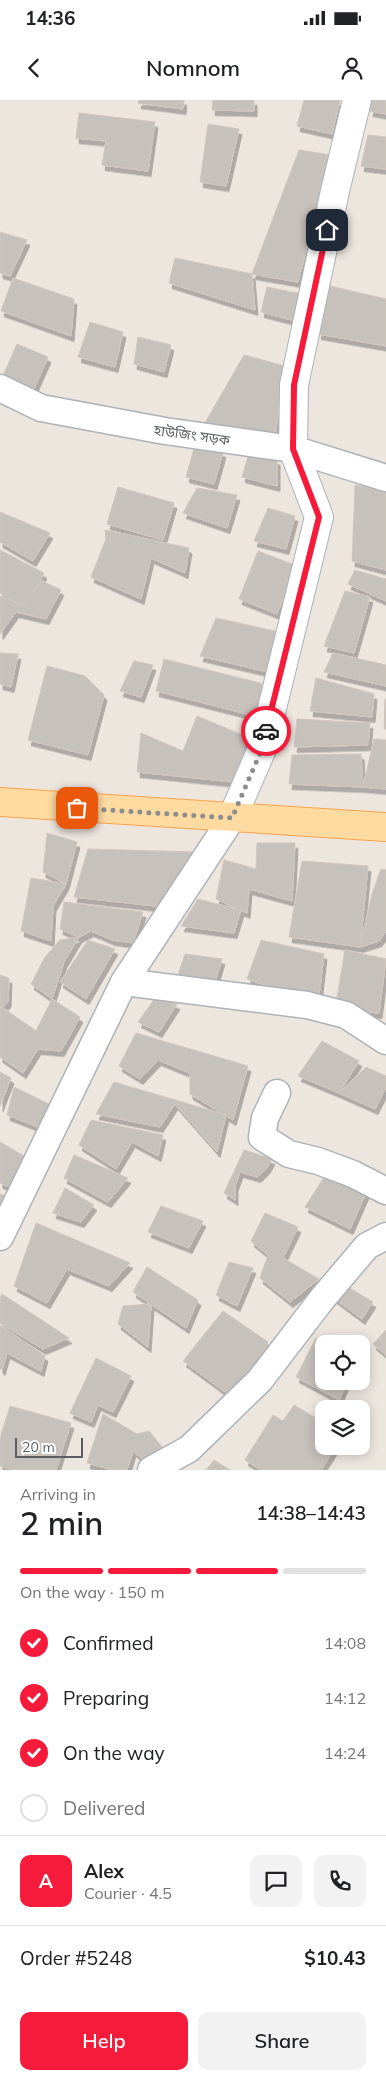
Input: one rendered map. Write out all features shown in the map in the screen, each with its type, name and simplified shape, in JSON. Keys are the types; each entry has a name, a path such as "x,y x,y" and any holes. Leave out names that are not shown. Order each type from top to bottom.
{"main road":[{"path":"232,818 262,749 319,517 293,449 294,385 335,191 357,100"},
{"path":"0,802 386,827"}],"street":[{"name":"হাউজিং সড়ক","path":"0,388 41,408 165,431 293,449 386,478"},
{"path":"0,1238 124,982 232,818"},
{"path":"124,982 307,1005 346,1015 386,1041"},
{"path":"277,1093 264,1118 262,1137 289,1154 318,1161 353,1174 386,1191"},
{"path":"151,1470 189,1449 260,1380 322,1299 367,1246 386,1236"}],"building":[{"path":"139,100 184,100 183,109 138,103"},
{"path":"213,100 254,100 254,111 212,110"},
{"path":"304,100 340,100 332,134 297,126"},
{"path":"372,100 386,100 386,114 370,111"},
{"path":"79,113 155,122 148,171 102,165 106,141 76,138"},
{"path":"208,124 239,129 226,186 200,182"},
{"path":"368,135 386,137 386,169 361,166"},
{"path":"299,150 331,155 298,282 252,274"},
{"path":"0,232 27,240 10,276 0,273"},
{"path":"175,258 252,274 255,310 169,283"},
{"path":"13,278 74,299 71,336 1,311"},
{"path":"330,286 386,299 386,346 318,334"},
{"path":"267,287 302,294 296,321 261,312"},
{"path":"90,322 123,332 115,367 78,357"},
{"path":"138,337 171,345 164,372 134,364"},
{"path":"17,344 48,357 33,391 2,378"},
{"path":"244,355 285,366 275,436 202,428"},
{"path":"195,445 223,452 214,484 186,477"},
{"path":"250,450 277,460 277,486 242,477"},
{"path":"355,485 386,490 386,570 352,561"},
{"path":"118,487 174,503 163,540 107,524"},
{"path":"197,488 237,495 227,528 183,513"},
{"path":"268,508 295,516 286,549 254,541"},
{"path":"0,512 50,533 33,561 0,542"},
{"path":"105,530 189,548 185,573 151,558 141,599 91,577 106,539"},
{"path":"0,550 44,573 26,607 0,593"},
{"path":"258,551 297,566 277,614 239,599"},
{"path":"355,570 386,579 386,601 348,584"},
{"path":"40,580 61,590 46,619 16,612 0,634 0,596 26,607"},
{"path":"345,591 370,597 354,653 324,646"},
{"path":"216,618 284,633 268,672 200,656"},
{"path":"0,653 18,654 11,687 0,684"},
{"path":"333,653 386,665 386,686 324,672"},
{"path":"164,659 268,685 259,717 156,691"},
{"path":"134,661 153,665 141,697 120,691"},
{"path":"47,666 85,676 104,695 88,755 28,740"},
{"path":"316,678 374,694 372,717 310,711"},
{"path":"385,699 386,729 384,729"},
{"path":"197,716 252,739 234,782 137,772 141,733 183,751"},
{"path":"297,719 370,723 368,745 294,747"},
{"path":"374,739 386,740 386,789 363,787"},
{"path":"361,754 363,787 289,784 292,755"},
{"path":"47,833 77,842 66,884 43,872"},
{"path":"257,843 295,843 292,901 249,889 247,913 216,899 224,860 256,869"},
{"path":"88,849 197,852 164,907 74,897"},
{"path":"302,861 368,866 360,947 289,937"},
{"path":"381,869 386,870 386,931 379,941 360,947 372,894"},
{"path":"31,878 66,884 53,906 51,941 21,931"},
{"path":"198,899 241,910 234,933 181,926"},
{"path":"64,902 143,912 133,943 112,940 91,931 79,937 60,929"},
{"path":"79,937 64,962 52,999 31,984 45,957 60,940"},
{"path":"88,940 115,949 86,999 60,982"},
{"path":"261,940 324,954 318,1004 247,979"},
{"path":"345,950 386,959 379,1013 335,1009"},
{"path":"185,954 222,959 213,988 176,981"},
{"path":"0,975 9,978 8,1002 0,1010"},
{"path":"156,997 177,1004 159,1032 138,1022"},
{"path":"52,999 80,1017 61,1051 38,1049 23,1073 0,1057 0,1012 2,1007 36,1031"},
{"path":"136,1033 248,1066 233,1120 190,1094 190,1073 158,1060 140,1079 119,1066"},
{"path":"322,1041 359,1061 339,1093 298,1076"},
{"path":"366,1067 386,1076 386,1087 375,1109 339,1093"},
{"path":"0,1072 11,1078 0,1106"},
{"path":"114,1082 226,1115 217,1152 175,1104 160,1127 96,1114"},
{"path":"14,1087 53,1106 41,1128 7,1115"},
{"path":"91,1120 163,1135 158,1156 132,1142 116,1169 79,1145"},
{"path":"0,1142 29,1159 12,1188 0,1183"},
{"path":"244,1150 272,1159 267,1168 258,1177 240,1172 235,1186 235,1200 224,1193"},
{"path":"74,1155 128,1178 108,1202 64,1178"},
{"path":"328,1171 366,1193 350,1229 305,1207"},
{"path":"65,1188 94,1205 81,1222 53,1213"},
{"path":"0,1194 10,1198 0,1219"},
{"path":"161,1206 203,1221 189,1248 148,1232"},
{"path":"265,1213 298,1227 283,1258 319,1279 290,1302 260,1278 268,1255 251,1241"},
{"path":"36,1223 130,1263 109,1286 67,1269 47,1303 14,1286"},
{"path":"229,1262 253,1268 237,1306 216,1295"},
{"path":"147,1267 198,1300 186,1328 133,1292"},
{"path":"345,1285 373,1302 362,1319 334,1298"},
{"path":"2,1294 69,1338 43,1349 0,1323 0,1298"},
{"path":"151,1304 148,1347 118,1324 123,1306"},
{"path":"223,1311 268,1342 250,1380 232,1397 183,1361"},
{"path":"0,1325 45,1356 41,1371 7,1353 2,1370 0,1368"},
{"path":"386,1330 386,1355 373,1344"},
{"path":"315,1340 315,1387 296,1377"},
{"path":"96,1358 131,1376 113,1412 98,1405 91,1422 70,1413"},
{"path":"320,1390 343,1390 339,1400"},
{"path":"294,1405 315,1418 315,1455 330,1455 321,1470 261,1470 245,1460 273,1415 283,1421"},
{"path":"10,1406 71,1423 56,1470 14,1470 0,1466 0,1438"},
{"path":"103,1414 137,1434 149,1431 168,1454 145,1461 133,1451 127,1470 113,1470 87,1463"},
{"path":"214,1460 230,1470 206,1470"}],"way so far":[{"path":"77,808 232,818 262,749 266,731"}],"route":[{"path":"266,731 319,517 293,449 294,385 327,230"}]}
